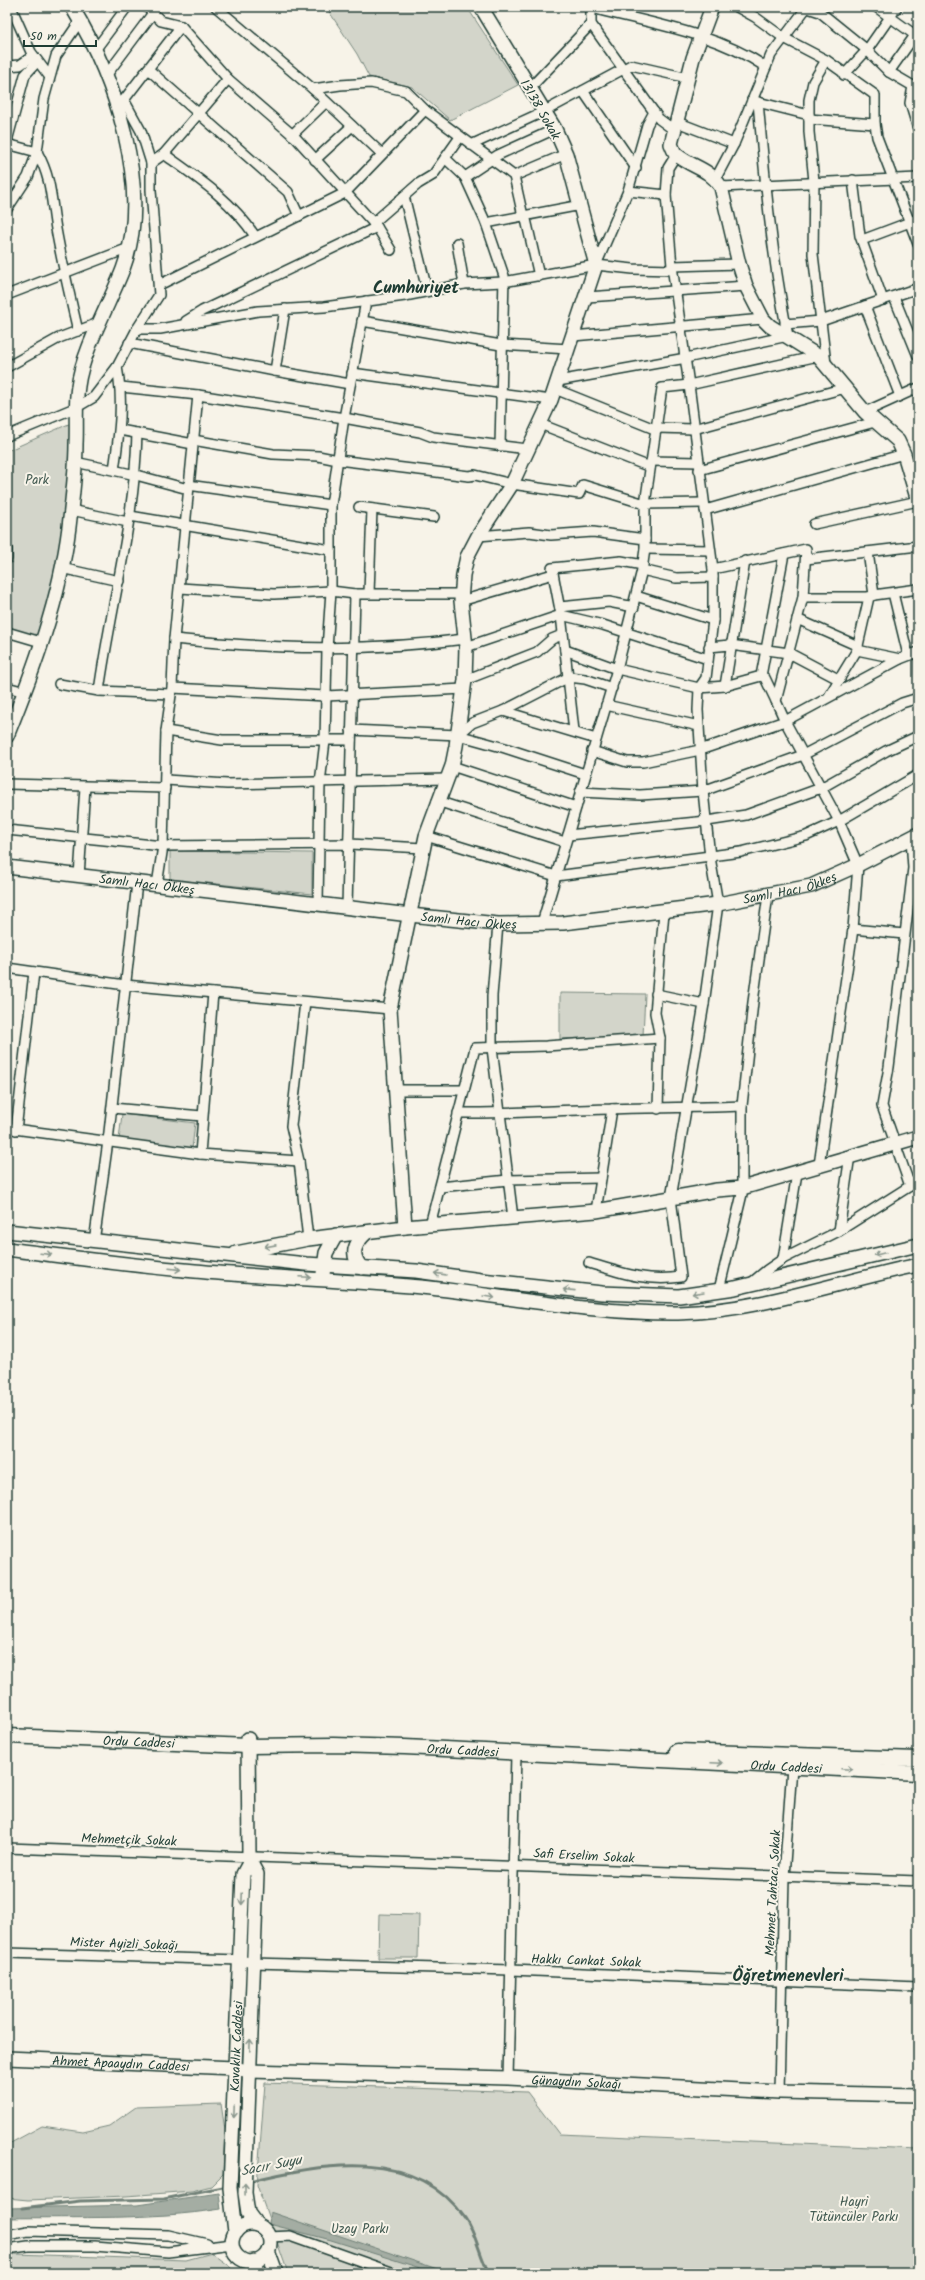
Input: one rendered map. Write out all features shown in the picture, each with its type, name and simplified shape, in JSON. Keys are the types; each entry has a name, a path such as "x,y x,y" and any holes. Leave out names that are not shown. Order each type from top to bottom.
{"main road":[{"name":"Ordu Caddesi","path":"7,1729 248,1742 373,1739 918,1760"},
{"name":"Ordu Caddesi","path":"7,1736 333,1745 918,1773"}],"street":[{"path":"11,7 17,25 35,59 49,76"},
{"path":"7,436 77,407 94,397 117,368 137,329 159,296 151,163 141,131 121,105 105,77 95,50 72,7"},
{"path":"95,50 127,7"},
{"path":"216,7 313,89 382,154"},
{"name":"13138 Sokak","path":"481,7 545,110 555,129 566,154 596,265"},
{"path":"734,144 675,126 659,119 591,24 591,7 700,36 745,53 766,67"},
{"path":"712,7 700,36 675,126 671,144 676,155 718,183 765,185 814,181 894,180 918,178"},
{"path":"737,7 756,17 784,38 826,60 844,75 875,95 875,124 877,137 894,180 914,221 918,244"},
{"path":"814,524 918,501 904,454 898,441 865,412 822,360 786,330 770,326 763,319 746,286 718,183 734,144 755,101 770,55 806,7 820,12 867,50 889,72 916,85 910,103 918,129"},
{"path":"876,7 916,33 889,72"},
{"path":"844,75 867,50 889,16 897,7"},
{"path":"105,77 150,10 169,24 181,26 228,80 292,135 375,225 391,250"},
{"path":"7,209 28,177 38,152 49,76 56,56 80,21"},
{"path":"530,88 591,24"},
{"path":"7,736 25,692 42,642 61,568 70,510 75,462 78,386 82,367 123,268 129,248 135,203 134,183 121,105 181,26"},
{"path":"7,66 20,65 35,59"},
{"path":"7,141 26,74 35,59"},
{"path":"822,360 821,321 813,254 814,181 809,117 813,82 826,60"},
{"path":"471,145 583,91 631,65 688,78"},
{"path":"148,69 288,192 299,216"},
{"path":"151,163 164,154 228,80"},
{"path":"313,89 340,84 371,83 390,86 406,91 425,110 490,160 514,176 539,276"},
{"path":"583,91 636,168"},
{"path":"755,101 809,117 875,124"},
{"path":"755,101 779,293 786,330"},
{"path":"292,135 326,102"},
{"path":"159,285 255,236 345,193 425,110"},
{"path":"405,1227 397,1090 390,1009 423,848 437,801 452,766 458,735 464,685 465,643 462,598 463,575 467,557 478,536 512,484 527,449 540,424 571,343 596,265 628,192 647,125 654,112"},
{"path":"315,160 352,126"},
{"path":"465,177 490,160 555,129"},
{"path":"181,324 202,311 375,225 404,196 433,175 460,137"},
{"path":"7,144 38,152 46,168 52,191 55,227 78,331"},
{"path":"164,154 226,201 241,215 255,236"},
{"path":"514,176 566,154"},
{"path":"589,1263 643,1278 661,1280 682,1277 671,1198 704,1004 718,904 710,857 707,821 702,790 699,726 700,688 706,678 713,620 713,573 698,466 686,358 674,291 666,195 668,168 676,155"},
{"path":"445,158 465,177 486,223 504,276 502,345 503,394 500,446"},
{"path":"854,180 862,240 883,300"},
{"path":"628,192 666,195"},
{"path":"404,196 427,290"},
{"path":"486,223 581,205"},
{"path":"862,240 914,221"},
{"path":"457,243 464,284"},
{"path":"7,295 129,248"},
{"path":"137,329 160,329 258,311 405,296 427,290 464,284 503,282 596,265 638,269 739,264"},
{"path":"587,296 746,286"},
{"path":"352,373 503,394 554,390 686,358 821,321 918,288"},
{"path":"894,297 918,356"},
{"path":"318,903 320,783 325,741 327,649 331,591 331,505 344,418 366,301"},
{"path":"864,306 900,396"},
{"path":"275,371 285,309"},
{"path":"362,320 502,345 571,343 680,327 763,319"},
{"path":"7,367 59,338 100,322"},
{"path":"129,343 350,384"},
{"path":"542,923 585,774 618,669 643,567 645,549 645,504 662,388 689,385 822,360"},
{"path":"114,470 120,430 121,387 117,368"},
{"path":"121,387 198,395 344,418 420,432 434,437 527,449"},
{"path":"554,390 657,429 694,429 845,388"},
{"path":"865,412 918,388"},
{"path":"157,885 163,846 166,731 172,691 174,639 198,395"},
{"path":"540,424 651,464 698,466 875,422"},
{"path":"120,430 273,454 318,456 338,460 469,476 475,475 512,484 579,494 583,486 645,504 704,507 904,454"},
{"path":"99,691 136,475 137,433"},
{"path":"75,462 188,487 331,505"},
{"path":"359,508 434,517"},
{"path":"369,593 372,509"},
{"path":"70,510 129,519 185,524 331,550"},
{"path":"478,536 529,532 551,535 593,532 645,539"},
{"path":"806,559 918,546"},
{"path":"574,731 569,677 562,635 560,611 552,568 621,561 676,578 713,573 745,561 784,554 800,548 806,548 802,597 776,701"},
{"path":"7,549 7,559"},
{"path":"645,549 710,550"},
{"path":"827,699 840,680 858,648 872,596 868,552"},
{"path":"761,676 784,554"},
{"path":"725,686 730,645 745,561"},
{"path":"61,568 119,581"},
{"path":"180,588 274,594 331,591 355,594 369,593 462,598 553,574"},
{"path":"802,597 872,596 918,589"},
{"path":"893,593 904,657"},
{"path":"347,907 350,844 350,740 354,695 355,594"},
{"path":"636,596 713,620"},
{"path":"174,639 255,646 327,649 465,643 560,611 609,602 634,606"},
{"path":"560,611 708,658"},
{"path":"797,619 858,648 904,657"},
{"path":"7,632 42,642"},
{"path":"59,684 99,691 172,691 326,696 354,695 464,685 537,652 552,639 562,635"},
{"path":"709,647 730,645 789,653 840,680"},
{"path":"565,650 618,669 700,688 725,686 761,676"},
{"path":"592,751 634,763 700,750 785,721 904,657 918,652"},
{"path":"761,676 765,678 785,721 839,821 858,865 853,929 819,1165"},
{"path":"458,735 472,723 503,710 569,677 585,679 612,688"},
{"path":"7,686 25,692"},
{"path":"580,792 640,795 702,790 804,755 902,703 918,698"},
{"path":"606,705 699,726"},
{"path":"503,710 596,739"},
{"path":"352,730 458,735 505,748 585,774"},
{"path":"166,731 222,740 350,740"},
{"path":"437,801 566,838 707,821 746,815 821,788 886,751 918,736"},
{"path":"452,766 576,807"},
{"path":"426,836 556,876 710,857 741,852 806,836 839,821 918,776"},
{"path":"7,784 85,787 165,784 320,783 351,780 446,779"},
{"path":"79,876 83,838 85,787"},
{"path":"7,830 163,846 350,844 423,848"},
{"path":"910,1186 893,1144 882,1106 889,1067 913,868 915,836"},
{"name":"Samlı Hacı Ökkeş","path":"7,867 410,915 498,924 542,923 664,912 718,904 810,886 858,865 915,836"},
{"path":"94,1242 112,1108 137,883"},
{"path":"719,1290 736,1227 742,1188 742,1106 753,1002 768,895"},
{"path":"658,1108 660,1038 655,1013 664,912"},
{"path":"498,924 492,996 492,1048 513,1218"},
{"path":"853,929 904,934"},
{"path":"7,968 125,985 390,1009"},
{"path":"34,972 11,1129 200,1154 299,1161"},
{"path":"200,1154 213,993"},
{"path":"656,994 704,1004"},
{"path":"305,1002 291,1126 299,1161 308,1239"},
{"path":"430,1225 476,1048 546,1046 660,1038"},
{"path":"397,1090 464,1090"},
{"path":"458,1113 500,1114 612,1109 686,1109 742,1106"},
{"path":"112,1108 202,1116"},
{"path":"596,1211 612,1109"},
{"path":"223,1255 336,1235 405,1227 596,1211 717,1190 742,1188 797,1173 850,1155 918,1137"},
{"path":"839,1231 850,1155"},
{"path":"783,1259 797,1173"},
{"path":"440,1187 508,1180 601,1178"},
{"path":"750,1285 767,1270 783,1259 839,1231 910,1186 918,1179"},
{"path":"7,1231 94,1242 223,1255 534,1304 618,1311 680,1313 750,1304 865,1276 918,1265"},
{"path":"362,1268 358,1263 354,1248 356,1242 367,1232"},
{"path":"324,1272 326,1253 336,1235"},
{"path":"7,1249 195,1271 324,1272 362,1268 416,1271 481,1280 602,1293 679,1296 750,1285 918,1245"},
{"name":"Kavaklık Caddesi","path":"248,1742 250,1858 257,1874 245,2193 248,2213 257,2225"},
{"path":"508,2078 516,1754"},
{"name":"Mehmet Tahtacı Sokak","path":"779,2092 784,1877 792,1767"},
{"name":"Mehmetçik Sokak","path":"7,1848 250,1858"},
{"name":"Kavaklık Caddesi","path":"234,2238 230,2188 234,2068 243,1874 250,1858"},
{"name":"Safi Erselim Sokak","path":"250,1858 514,1865 784,1877 918,1881"},
{"name":"Mister Ayizli Sokağı","path":"7,1953 240,1960 253,1963"},
{"name":"Hakkı Cankat Sokak","path":"253,1963 511,1970 918,1987"},
{"name":"Ahmet Apaaydın Caddesi","path":"7,2058 234,2068"},
{"name":"Günaydın Sokağı","path":"234,2068 250,2071 508,2078 779,2092 918,2095"},
{"path":"7,2249 28,2246 95,2246 168,2252 212,2245 234,2238 247,2224 257,2225 264,2230 269,2237 268,2251 276,2273"},
{"path":"7,2235 28,2231 168,2235 212,2245"},
{"path":"269,2237 290,2236 394,2273"},
{"path":"234,2238 237,2255 241,2259 256,2267 259,2260 268,2251"}],"green space":[{"path":"326,7 467,7 518,85 450,120 412,87 369,77 357,54"},
{"name":"Park","path":"71,423 67,493 61,547 38,638 7,629 7,568 11,562 7,529 7,451"},
{"path":"170,851 312,853 312,894 170,879"},
{"path":"560,993 645,994 643,1036 560,1039"},
{"path":"122,1114 195,1123 192,1149 119,1140"},
{"path":"379,1914 419,1915 418,1958 378,1958"},
{"path":"265,2083 527,2092 559,2134 918,2149 918,2273 288,2273 257,2185"},
{"path":"221,2104 225,2130 223,2174 211,2186 192,2191 126,2196 28,2200 7,2198 7,2145 42,2126 83,2132 109,2126 136,2107"},
{"path":"212,2253 231,2267 234,2273 7,2273 7,2255 15,2254 186,2260"}],"shaded area":[{"path":"219,2193 221,2209 195,2213 114,2217 7,2218 7,2208 137,2205"},
{"path":"270,2212 449,2273 430,2273 417,2267 331,2240 269,2224"}],"waterway":[{"name":"Sacır Suyu","path":"250,2181 307,2169 336,2166 365,2166 394,2170 420,2179 444,2195 465,2218 472,2231 489,2273"},
{"name":"Sacır Suyu","path":"22,2208 80,2201 163,2199 227,2186"}],"district":[{"name":"Cumhuriyet","path":"416,287"},
{"name":"Öğretmenevleri","path":"788,1975"}],"park label":[{"name":"Hayri Tütüncüler Parkı","path":"854,2208"},
{"name":"Uzay Parkı","path":"360,2228"}]}
